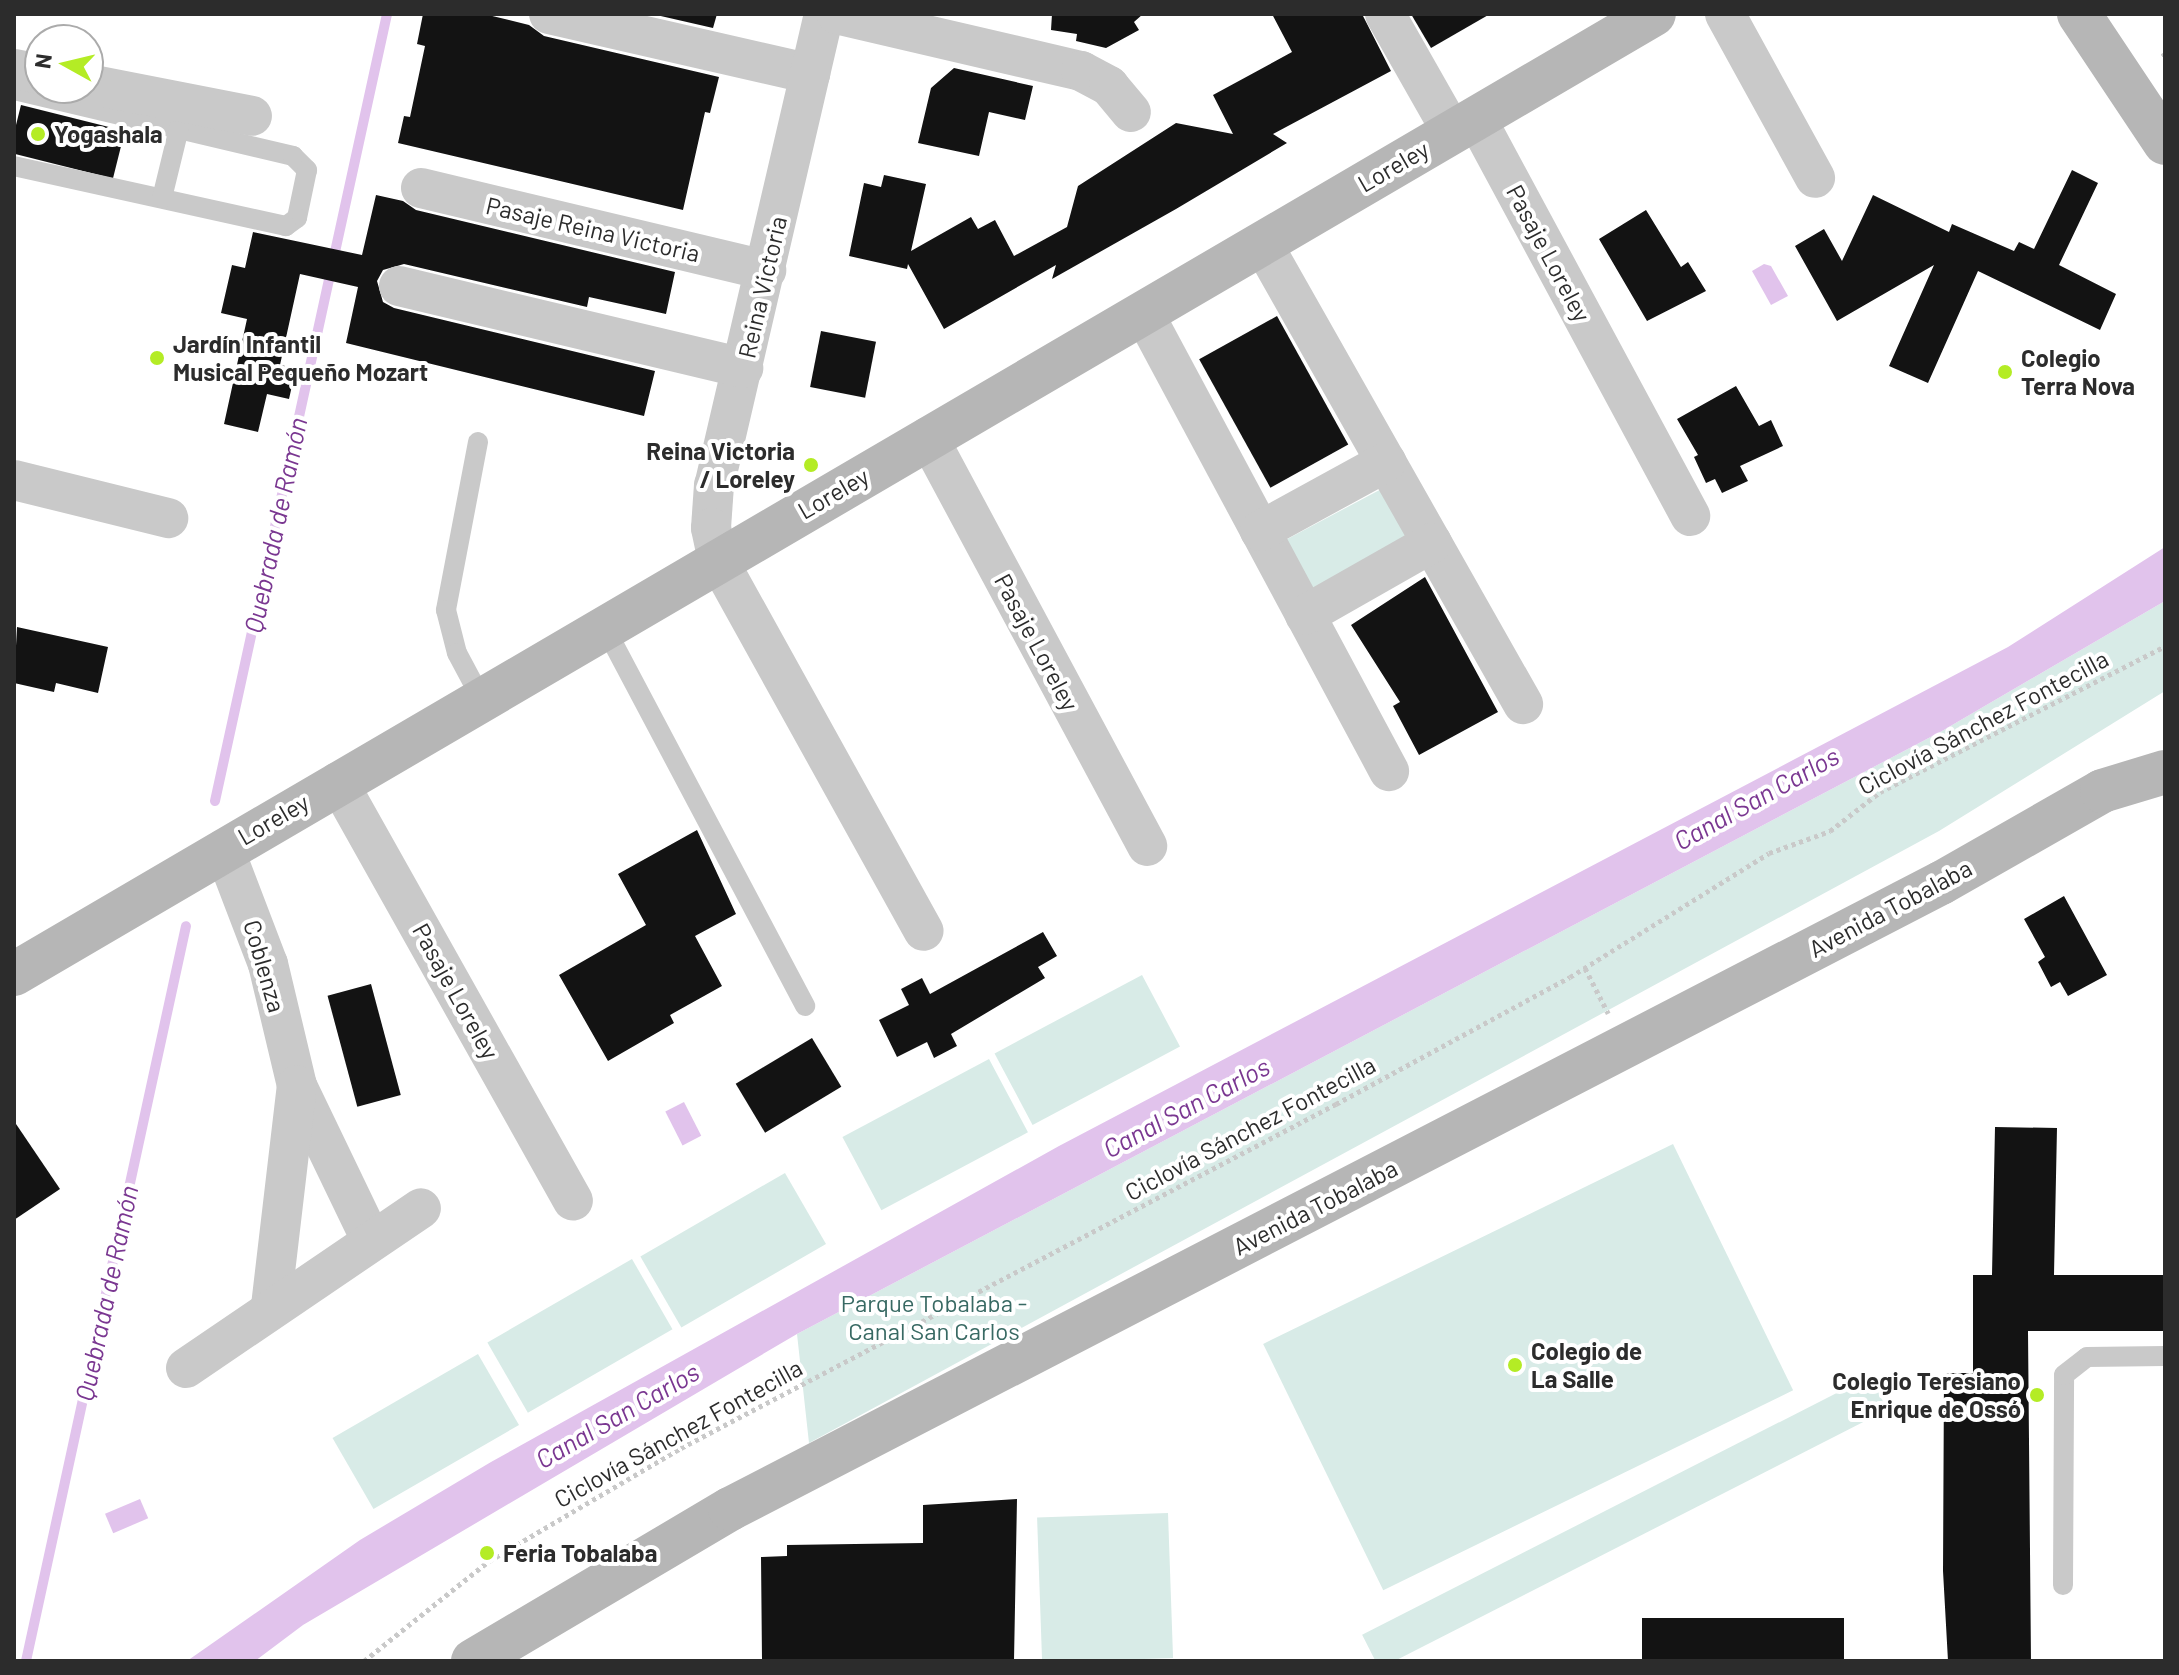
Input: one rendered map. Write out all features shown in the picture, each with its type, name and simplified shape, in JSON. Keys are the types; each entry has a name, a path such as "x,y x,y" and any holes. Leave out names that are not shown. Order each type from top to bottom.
{"main road":[{"name":"Loreley","path":"14,974 1654,14"},
{"path":"2079,14 2165,143"},
{"path":"2102,791 2165,742"},
{"name":"Avenida Tobalaba","path":"473,1661 730,1509 1941,883 2102,791 2165,772"}],"street":[{"path":"549,14 810,74"},
{"name":"Reina Victoria","path":"718,560 711,506 824,14"},
{"path":"836,14 1081,71 1109,86 1131,112"},
{"name":"Pasaje Loreley","path":"1385,14 1464,125 1690,516"},
{"path":"1725,14 1815,178"},
{"path":"104,87 252,116"},
{"name":"Pasaje Reina Victoria","path":"421,188 766,270"},
{"path":"1262,243 1523,704"},
{"path":"399,286 743,368"},
{"path":"1143,312 1389,771"},
{"name":"Pasaje Loreley","path":"928,437 1147,846"},
{"path":"1260,531 1386,462"},
{"path":"14,480 168,518"},
{"path":"1305,615 1432,543"},
{"path":"718,560 924,931"},
{"name":"Pasaje Loreley","path":"338,782 573,1200"},
{"name":"Coblenza","path":"220,851 268,964 297,1086 371,1240"},
{"name":"Coblenza","path":"271,1306 297,1086"},
{"path":"186,1368 271,1306 421,1208"}],"lane":[{"path":"14,90 293,156 304,164 297,218 286,226 14,166"},
{"path":"162,198 179,128"},
{"path":"478,442 446,610 457,653 481,698"},
{"path":"604,626 805,1006"},
{"path":"2063,1585 2064,1375 2087,1357 2165,1356"}],"path":[{"name":"Ciclovía Sánchez Fontecilla","path":"364,1661 489,1561 681,1448 1364,1089 1570,977 1769,853 1830,831 1880,792 2165,646"}],"green space":[{"path":"1387,486 1414,536 1313,590 1286,540"},
{"name":"Parque Tobalaba - Canal San Carlos","path":"2165,601 2165,691 1939,831 809,1443 797,1334 1942,731"},
{"path":"1142,975 1180,1047 1033,1125 995,1053"},
{"path":"989,1059 1028,1132 881,1210 842,1137"},
{"path":"1673,1144 1793,1390 1383,1590 1263,1344"},
{"path":"785,1173 826,1244 681,1328 640,1256"},
{"path":"632,1259 672,1329 528,1413 487,1342"},
{"path":"478,1354 519,1425 374,1509 333,1438"},
{"path":"1870,1376 1887,1410 1394,1661 1375,1661 1362,1635"},
{"path":"1168,1513 1173,1658 1042,1661 1037,1518"}],"water":[{"path":"1764,264 1771,266 1788,296 1771,305 1752,271"},
{"name":"Canal San Carlos","path":"2165,547 2165,601 1942,731 797,1334 303,1625 255,1661 187,1661 360,1540 491,1462 1059,1146 2008,647"},
{"path":"684,1102 701,1136 683,1145 665,1112"},
{"path":"140,1499 148,1518 113,1533 105,1514"}],"building":[{"path":"423,14 484,14 529,25 544,36 719,77 710,113 705,112 683,210 398,143 404,116 410,117 425,46 417,44"},
{"path":"652,14 717,14 713,28"},
{"path":"1052,14 1143,14 1134,22 1139,30 1106,48 1076,41 1077,34 1051,30"},
{"path":"1272,14 1362,14 1391,71 1273,134 1287,143 1176,209 1052,279 1056,265 944,329 908,264 907,269 849,256 864,183 881,187 884,175 926,184 911,251 971,217 978,229 995,220 1014,256 1067,227 1078,186 1176,123 1233,134 1213,95 1292,52"},
{"path":"1411,14 1490,14 1431,48"},
{"path":"954,68 1033,86 1025,120 989,112 979,156 918,143 931,88"},
{"path":"21,105 125,131 113,178 14,154 14,133"},
{"path":"2072,170 2098,183 2059,265 2116,294 2100,330 1978,271 1928,383 1889,366 1934,265 1837,321 1795,246 1824,229 1842,261 1873,195 1949,232 1952,224 2014,251 2019,242 2034,249"},
{"path":"376,195 403,201 416,210 675,272 666,314 589,297 587,307 404,264 383,270 377,281 383,302 394,308 655,371 644,416 346,343 358,287 300,274 280,365 296,368 289,399 267,394 258,432 224,424 247,319 221,313 232,265 245,268 253,232 362,255"},
{"path":"1646,210 1681,267 1688,262 1706,291 1647,321 1599,239"},
{"path":"1277,316 1348,445 1270,488 1199,359"},
{"path":"821,331 876,342 865,398 810,387"},
{"path":"1736,386 1759,426 1771,420 1783,446 1740,466 1748,481 1722,493 1715,479 1706,483 1694,457 1698,455 1677,419"},
{"path":"1425,577 1498,712 1419,755 1393,706 1400,702 1351,625"},
{"path":"17,627 108,647 98,693 56,683 54,692 14,683"},
{"path":"697,830 736,914 695,936 722,986 670,1015 674,1023 608,1061 559,975 646,925 618,874"},
{"path":"2064,896 2107,975 2068,996 2060,982 2051,987 2038,962 2045,957 2024,919"},
{"path":"1043,932 1057,956 1038,967 1045,978 951,1034 957,1046 934,1058 927,1042 897,1057 879,1020 909,1005 901,989 922,978 930,994"},
{"path":"371,984 401,1095 357,1107 328,996"},
{"path":"812,1038 841,1087 765,1133 736,1084"},
{"path":"14,1121 60,1189 14,1220"},
{"path":"1995,1127 2057,1128 2054,1275 2165,1275 2165,1331 2028,1331 2031,1661 1948,1661 1943,1571 1944,1373 1973,1373 1973,1275 1992,1275"},
{"path":"1017,1499 1014,1661 762,1661 761,1557 787,1556 787,1545 923,1543 923,1505"},
{"path":"1642,1618 1844,1618 1844,1661 1642,1661"}],"waterway":[{"name":"Quebrada de Ramón","path":"215,801 387,14"},
{"name":"Quebrada de Ramón","path":"26,1661 186,926"}],"place":[{"name":"Yogashala","path":"38,134"},
{"name":"Jardín Infantil Musical Pequeño Mozart","path":"157,358"},
{"name":"Colegio Terra Nova","path":"2005,372"},
{"name":"Reina Victoria / Loreley","path":"811,465"},
{"name":"Colegio de La Salle","path":"1515,1365"},
{"name":"Colegio Teresiano Enrique de Ossó","path":"2037,1395"},
{"name":"Feria Tobalaba","path":"487,1553"}]}
